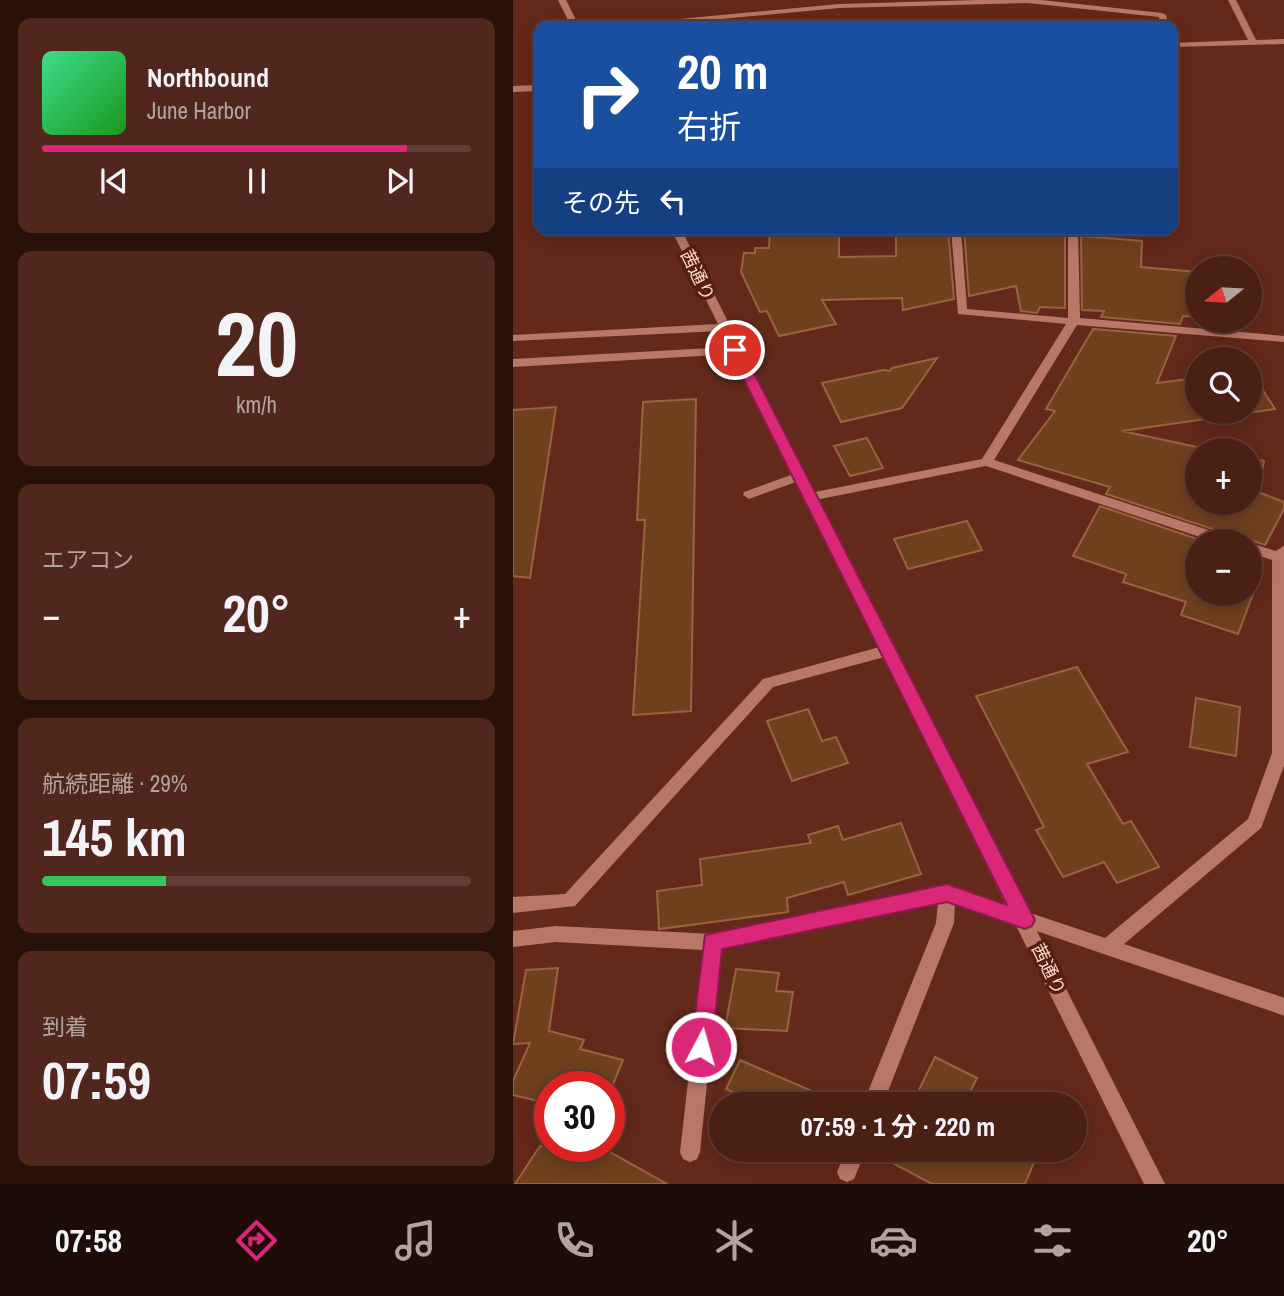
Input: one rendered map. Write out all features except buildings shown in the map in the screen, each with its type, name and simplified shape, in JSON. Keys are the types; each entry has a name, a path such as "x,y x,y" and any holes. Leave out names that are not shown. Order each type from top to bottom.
{"street":[{"path":"563,0 573,21"},
{"path":"1232,0 1253,42"},
{"path":"669,21 839,6 1028,1 1162,15 1164,21"},
{"path":"1178,45 1284,41"},
{"path":"513,89 534,88"},
{"name":"茜通り","path":"679,235 1025,920 1155,1184"},
{"path":"956,235 962,312 1284,339"},
{"path":"986,462 1074,321 1073,235"},
{"path":"513,338 724,327"},
{"path":"513,363 735,350"},
{"path":"810,497 986,462 1191,529"},
{"path":"749,495 799,476"},
{"path":"1107,947 1255,823 1281,753 1282,556 1262,551"},
{"path":"513,905 569,901 768,683 887,651"},
{"path":"513,939 556,934 713,942 947,893 1284,1007"},
{"path":"878,1092 945,923 947,893"},
{"path":"690,1152 713,942"},
{"path":"847,1172 851,1162"}],"route":[{"path":"701,1047 713,942 947,893 1025,920 989,854 735,350"}]}
